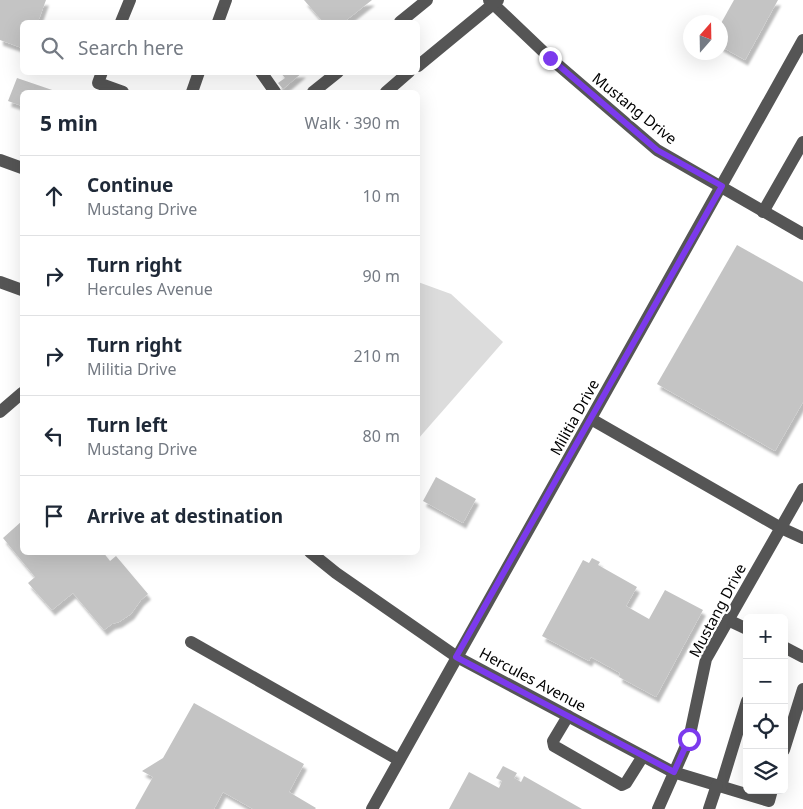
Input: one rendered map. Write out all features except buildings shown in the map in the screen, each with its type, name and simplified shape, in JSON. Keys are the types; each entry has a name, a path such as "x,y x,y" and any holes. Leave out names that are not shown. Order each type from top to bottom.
{"street":[{"path":"122,20 130,0"},
{"path":"219,20 226,0"},
{"path":"402,20 427,0"},
{"path":"420,64 494,1"},
{"name":"Mustang Drive","path":"494,1 550,58 657,150 803,234"},
{"name":"Militia Drive","path":"372,809 803,40"},
{"path":"101,75 98,83 117,90"},
{"path":"193,90 198,75"},
{"path":"262,75 274,90"},
{"path":"316,90 334,75"},
{"path":"388,90 406,75"},
{"path":"763,212 803,142"},
{"path":"0,160 20,167"},
{"path":"0,282 20,289"},
{"path":"0,412 20,395"},
{"path":"591,419 781,528 803,538"},
{"name":"Mustang Drive","path":"658,809 689,739 706,659 803,489"},
{"name":"Hercules Avenue","path":"314,555 456,657 674,772 743,793"},
{"path":"728,620 743,627"},
{"path":"191,642 399,760"},
{"path":"788,649 803,656"},
{"path":"784,749 803,689"},
{"path":"709,809 719,786 746,704"},
{"path":"568,716 553,741 554,746 622,785 626,783 643,756"},
{"name":"Hercules Avenue","path":"746,794 769,801 771,794"}],"shaded area":[{"path":"420,283 451,294 503,342 420,437"}],"route":[{"path":"550,58 657,150 722,186 456,657 674,772 689,739"}]}
